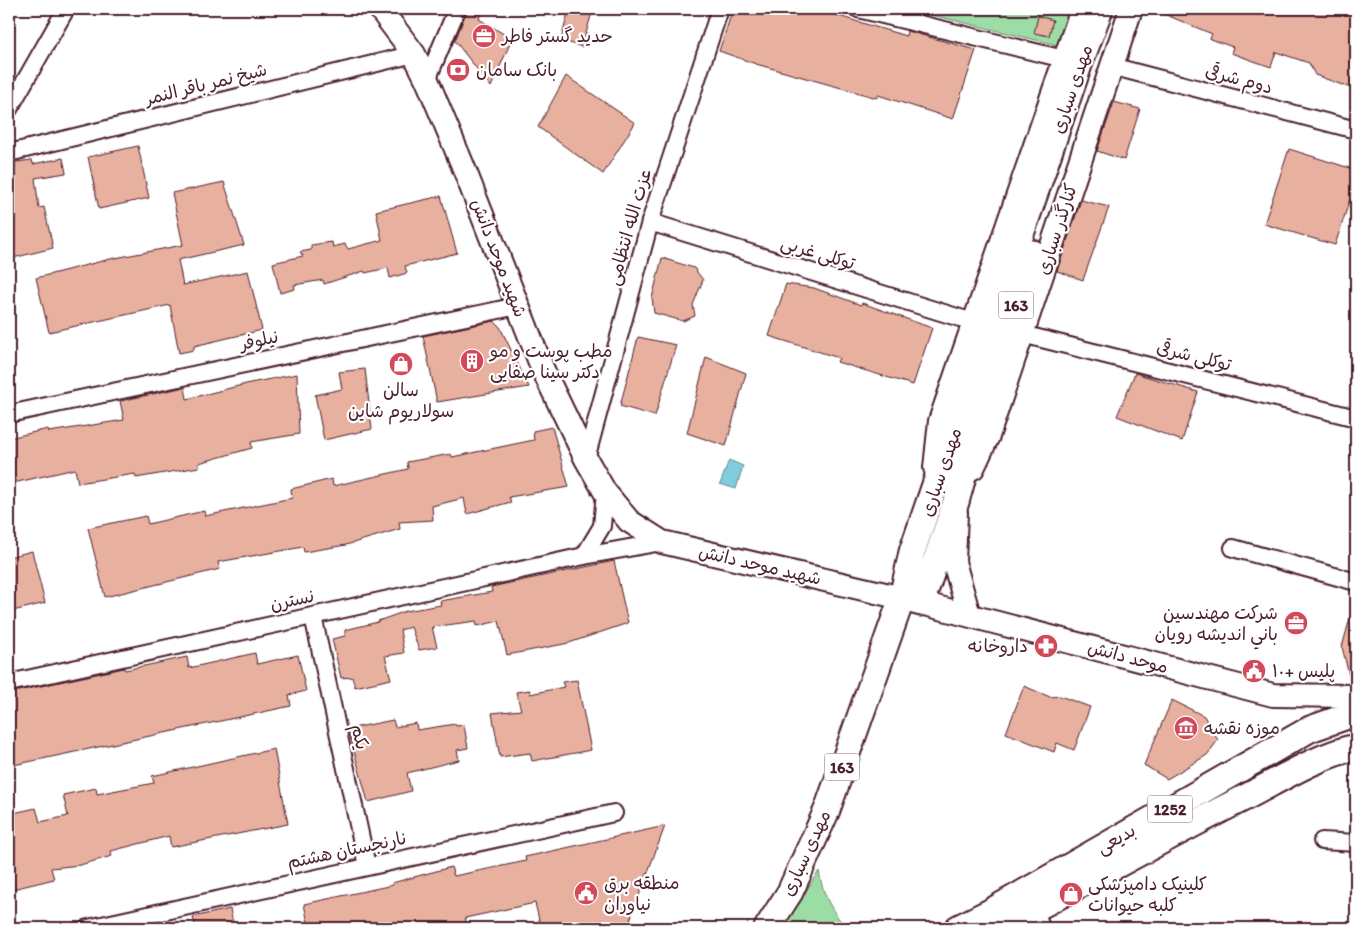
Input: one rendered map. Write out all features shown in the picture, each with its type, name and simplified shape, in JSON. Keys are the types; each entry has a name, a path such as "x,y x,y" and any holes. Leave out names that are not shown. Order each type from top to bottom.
{"main road":[{"path":"380,9 414,54"},
{"path":"969,615 954,562 944,499 940,421 1082,9"},
{"name":"مهدی سباری","path":"944,499 1076,74 1100,9"},
{"name":"مهدی سباری","path":"767,928 790,892 827,810 912,601 912,552 944,499 975,433 1092,72 1115,9"},
{"name":"کنارگذر سباری","path":"944,499 988,436 1131,9"},
{"name":"شهید موحد دانش","path":"414,54 463,166 543,370 586,459 605,492 629,521 662,542 912,601"},
{"name":"موحد دانش","path":"912,601 1274,695 1356,696"},
{"name":"بدیعی","path":"958,928 988,913 1310,729 1356,713"},
{"name":"بدیعی","path":"997,928 1038,919 1204,818 1318,760 1356,747"}],"street":[{"path":"9,109 66,9"},
{"path":"427,80 457,9"},
{"path":"858,9 1064,59"},
{"name":"عزت الله انتظامی","path":"586,459 650,222 714,11"},
{"name":"شیخ نمر باقر النمر","path":"9,154 414,54"},
{"name":"دوم شرقی","path":"1111,66 1356,130"},
{"name":"توکلی غربی","path":"650,222 974,322"},
{"name":"نیلوفر","path":"9,414 517,306"},
{"name":"توکلی شرقی","path":"1022,334 1356,418"},
{"path":"584,556 602,526 605,492"},
{"name":"نسترن","path":"9,683 584,556 662,542"},
{"path":"1233,548 1356,582"},
{"name":"یکم","path":"314,616 367,866"},
{"name":"نارنجستان هشتم","path":"88,928 614,813"},
{"path":"1322,842 1356,843"}],"green space":[{"path":"907,9 1070,9 1057,45"},
{"path":"819,871 829,902 847,928 782,928"}],"water":[{"path":"729,460 743,466 736,489 720,484"}],"building":[{"path":"569,9 593,9 582,47 561,40"},
{"path":"733,9 815,9 906,36 907,31 976,50 953,119 878,95 877,98 756,64 719,51"},
{"path":"1152,9 1356,9 1356,90 1315,75 1309,63 1276,52 1271,67 1231,53 1233,47 1210,39 1212,34"},
{"path":"467,10 481,13 479,19 512,39 491,87 455,41"},
{"path":"1038,16 1053,20 1049,36 1034,33"},
{"path":"566,76 635,123 603,174 538,127"},
{"path":"1114,102 1140,109 1124,160 1097,151"},
{"path":"138,146 149,198 99,209 88,157"},
{"path":"1289,149 1356,170 1356,181 1335,245 1264,224"},
{"path":"63,158 66,173 35,178 39,208 44,207 53,248 9,259 9,163 32,160 33,164"},
{"path":"224,182 244,245 178,260 183,285 248,271 262,330 194,346 194,350 179,353 170,305 49,332 36,278 110,259 183,245 172,193"},
{"path":"441,196 457,253 405,266 407,273 390,278 388,268 365,273 364,271 324,284 323,280 294,285 295,289 280,293 273,263 303,256 300,252 311,250 311,245 332,242 333,247 345,244 348,249 382,240 376,211"},
{"path":"1081,200 1109,207 1083,280 1057,271"},
{"path":"662,258 694,268 703,280 693,305 695,316 683,321 654,313 652,298"},
{"path":"786,284 814,288 932,328 913,385 837,362 839,358 769,336"},
{"name":"مطب پوست و مو دکتر سینا صفایی","path":"494,321 500,327 529,387 437,402 423,336"},
{"path":"638,337 676,345 655,416 620,406"},
{"path":"706,357 746,373 726,446 687,433"},
{"path":"365,369 372,429 324,440 315,395 342,389 339,372"},
{"path":"1135,373 1198,392 1182,441 1117,416"},
{"path":"297,374 299,434 251,442 252,448 199,463 199,467 136,478 135,474 78,483 75,469 9,484 9,438 48,429 49,432 124,420 120,401 185,387 187,399 250,383"},
{"path":"552,427 569,487 509,497 511,502 467,514 464,498 432,506 433,520 399,522 400,529 346,545 304,552 303,547 218,562 220,569 105,597 88,528 146,516 148,524 204,511 205,516 292,498 291,489 332,479 333,486 408,469 407,462 451,454 452,457 534,440 533,431"},
{"path":"32,551 45,603 9,612 9,557"},
{"path":"614,561 628,623 569,643 507,655 499,621 477,626 476,621 432,627 437,647 419,650 411,627 400,630 404,653 385,656 391,679 355,687 352,677 341,678 332,639 345,636 345,630 378,622 406,611 441,605 440,601 492,592 491,587"},
{"path":"1352,611 1356,611 1356,683 1351,683 1342,647"},
{"path":"255,653 257,664 298,655 306,691 289,695 291,706 9,766 9,693 124,668 125,670 187,657 189,668"},
{"path":"577,680 591,750 532,761 530,753 500,757 492,713 521,710 516,692 530,690 530,694 564,687 562,682"},
{"path":"1024,686 1050,697 1060,696 1090,707 1074,750 1057,743 1054,752 1006,733"},
{"name":"موزه نقشه","path":"1172,700 1204,716 1218,740 1207,755 1167,779 1144,765"},
{"path":"393,720 395,727 416,723 417,730 455,724 456,726 464,725 468,748 457,750 459,760 407,773 411,791 368,802 348,729"},
{"path":"274,749 288,824 171,847 169,836 111,851 112,856 80,865 51,868 54,879 9,890 9,814 36,808 40,822 68,816 63,795 96,788 97,794 154,783 152,776"},
{"path":"665,826 627,928 541,928 535,903 465,918 467,924 451,928 309,928 304,904 393,885 392,883 451,867 454,876 526,861 525,857"},
{"path":"230,909 234,928 196,928 193,917"}],"place":[{"name":"حدید گستر فاطر","path":"484,36"},
{"name":"بانک سامان","path":"458,70"},
{"name":"مطب پوست و مو دکتر سینا صفایی","path":"472,361"},
{"name":"سالن سولاریوم شاین","path":"401,364"},
{"name":"شركت مهندسين باني انديشه رويان","path":"1296,623"},
{"name":"داروخانه","path":"1046,646"},
{"name":"پلیس +۱۰","path":"1254,671"},
{"name":"موزه نقشه","path":"1186,728"},
{"name":"منطقه برق نیاوران","path":"586,893"},
{"name":"کلینیک دامپزشکی کلبه حیوانات","path":"1071,894"}]}
